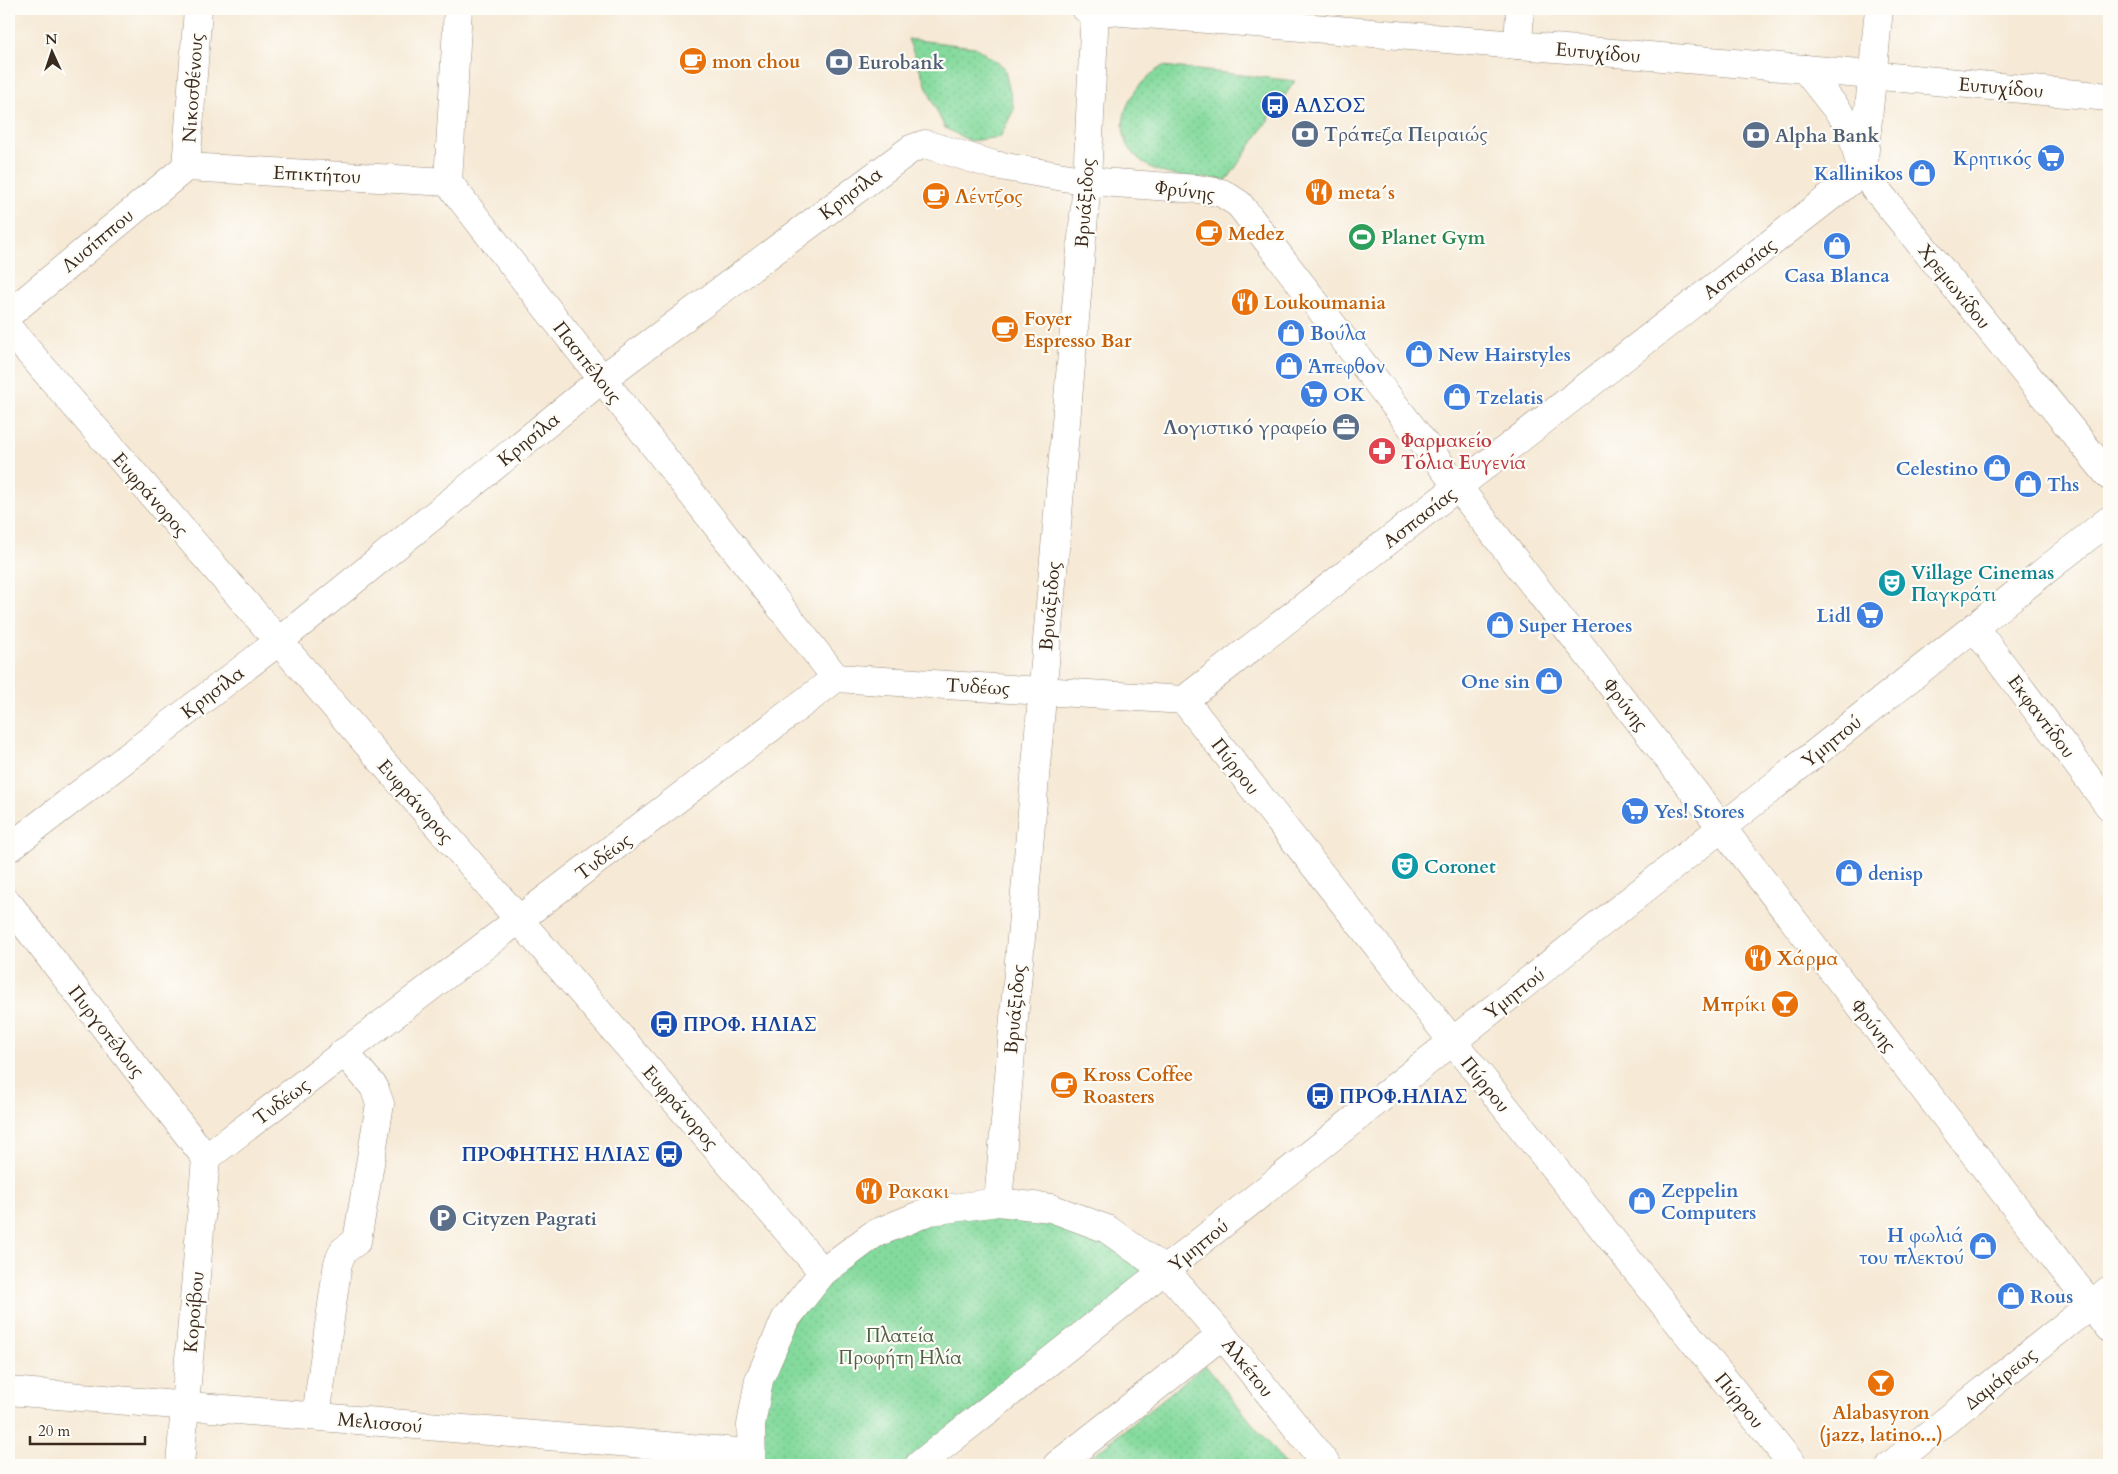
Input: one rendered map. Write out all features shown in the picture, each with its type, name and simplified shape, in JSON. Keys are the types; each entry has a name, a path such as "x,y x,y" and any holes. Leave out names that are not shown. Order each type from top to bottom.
{"street":[{"name":"Νικοσθένους","path":"186,167 198,9"},
{"path":"448,182 458,9"},
{"name":"Ευτυχίδου","path":"1086,9 1805,69 2109,97"},
{"name":"Βρυάξιδος","path":"998,1202 1041,690 1087,181 1095,9"},
{"path":"1518,45 1520,9"},
{"path":"1862,172 1880,9"},
{"path":"1805,69 1846,121 1856,146 1862,172"},
{"name":"Κρησίλα","path":"9,848 278,642 602,379 911,149 925,144 994,165 1087,181"},
{"name":"Επικτήτου","path":"186,167 448,182"},
{"name":"Λυσίππου","path":"9,314 186,167"},
{"name":"Χρεμωνίδου","path":"1862,172 2109,476"},
{"name":"Ασπασίας","path":"1184,700 1862,172"},
{"name":"Φρύνης","path":"1087,181 1198,189 1222,193 1239,204 1722,828 2100,1298 2109,1328"},
{"name":"Πασιτέλους","path":"448,182 836,678"},
{"name":"Ευφράνορος","path":"9,329 823,1272"},
{"name":"Υμηττού","path":"920,1465 2109,520"},
{"name":"Εκφαντίδου","path":"1974,627 2109,806"},
{"name":"Τυδέως","path":"206,1158 836,678 1041,690"},
{"path":"1041,690 1184,700"},
{"name":"Πύρρου","path":"1184,700 1452,1042 1793,1465"},
{"name":"Πυργοτέλους","path":"9,904 206,1158"},
{"path":"316,1416 338,1262 343,1251 357,1241 380,1104 374,1087 344,1052"},
{"name":"Κοροίβου","path":"180,1465 206,1158"},
{"path":"751,1459 751,1424 759,1380 786,1320 823,1272 874,1234 930,1211 998,1202 1051,1208 1107,1229 1166,1270"},
{"name":"Αλκέτου","path":"1166,1270 1222,1335 1327,1465"},
{"name":"Δαμάρεως","path":"1890,1465 2100,1298"},
{"path":"1057,1465 1222,1335"},
{"name":"Μελισσού","path":"9,1391 316,1416 751,1459"}],"green space":[{"path":"908,39 975,47 1004,67 1014,109 1000,137 970,141 945,128"},
{"path":"1163,66 1295,81 1227,180 1180,176 1163,173 1139,159 1129,147 1124,133 1124,118 1128,103 1148,77"},
{"name":"Πλατεία Προφήτη Ηλία","path":"1051,1208 1166,1271 919,1465 752,1465 759,1380 823,1272 930,1211"},
{"path":"1205,1365 1286,1465 1081,1465"}],"place":[{"name":"mon chou","path":"693,61"},
{"name":"Eurobank","path":"839,62"},
{"name":"ΑΛΣΟΣ","path":"1275,105"},
{"name":"Τράπεζα Πειραιώς","path":"1305,134"},
{"name":"Alpha Bank","path":"1756,135"},
{"name":"Κρητικός","path":"2051,158"},
{"name":"Kallinikos","path":"1922,173"},
{"name":"meta´s","path":"1319,192"},
{"name":"Λέντζος","path":"936,196"},
{"name":"Medez","path":"1209,233"},
{"name":"Planet Gym","path":"1362,237"},
{"name":"Casa Blanca","path":"1837,246"},
{"name":"Loukoumania","path":"1245,302"},
{"name":"Foyer Espresso Bar","path":"1005,329"},
{"name":"Βούλα","path":"1291,333"},
{"name":"New Hairstyles","path":"1419,354"},
{"name":"Άπεφθον","path":"1289,366"},
{"name":"OK","path":"1314,394"},
{"name":"Tzelatis","path":"1457,397"},
{"name":"Λογιστικό γραφείο","path":"1346,427"},
{"name":"Φαρμακείο Τόλια Ευγενία","path":"1382,451"},
{"name":"Celestino","path":"1997,468"},
{"name":"Ths","path":"2028,484"},
{"name":"Village Cinemas Παγκράτι","path":"1892,583"},
{"name":"Lidl","path":"1870,615"},
{"name":"Super Heroes","path":"1500,625"},
{"name":"One sin","path":"1549,681"},
{"name":"Yes! Stores","path":"1635,811"},
{"name":"Coronet","path":"1405,866"},
{"name":"denisp","path":"1849,873"},
{"name":"Χάρμα","path":"1758,958"},
{"name":"Μπρίκι","path":"1785,1004"},
{"name":"ΠΡΟΦ. ΗΛΙΑΣ","path":"664,1024"},
{"name":"Kross Coffee Roasters","path":"1064,1085"},
{"name":"ΠΡΟΦ.ΗΛΙΑΣ","path":"1320,1096"},
{"name":"ΠΡΟΦΗΤΗΣ ΗΛΙΑΣ","path":"669,1154"},
{"name":"Ρακακι","path":"869,1191"},
{"name":"Zeppelin Computers","path":"1642,1201"},
{"name":"Cityzen Pagrati","path":"443,1218"},
{"name":"Η φωλιά του πλεκτού","path":"1983,1246"},
{"name":"Rous","path":"2011,1296"},
{"name":"Alabasyron (jazz, latino...)","path":"1881,1383"}]}
